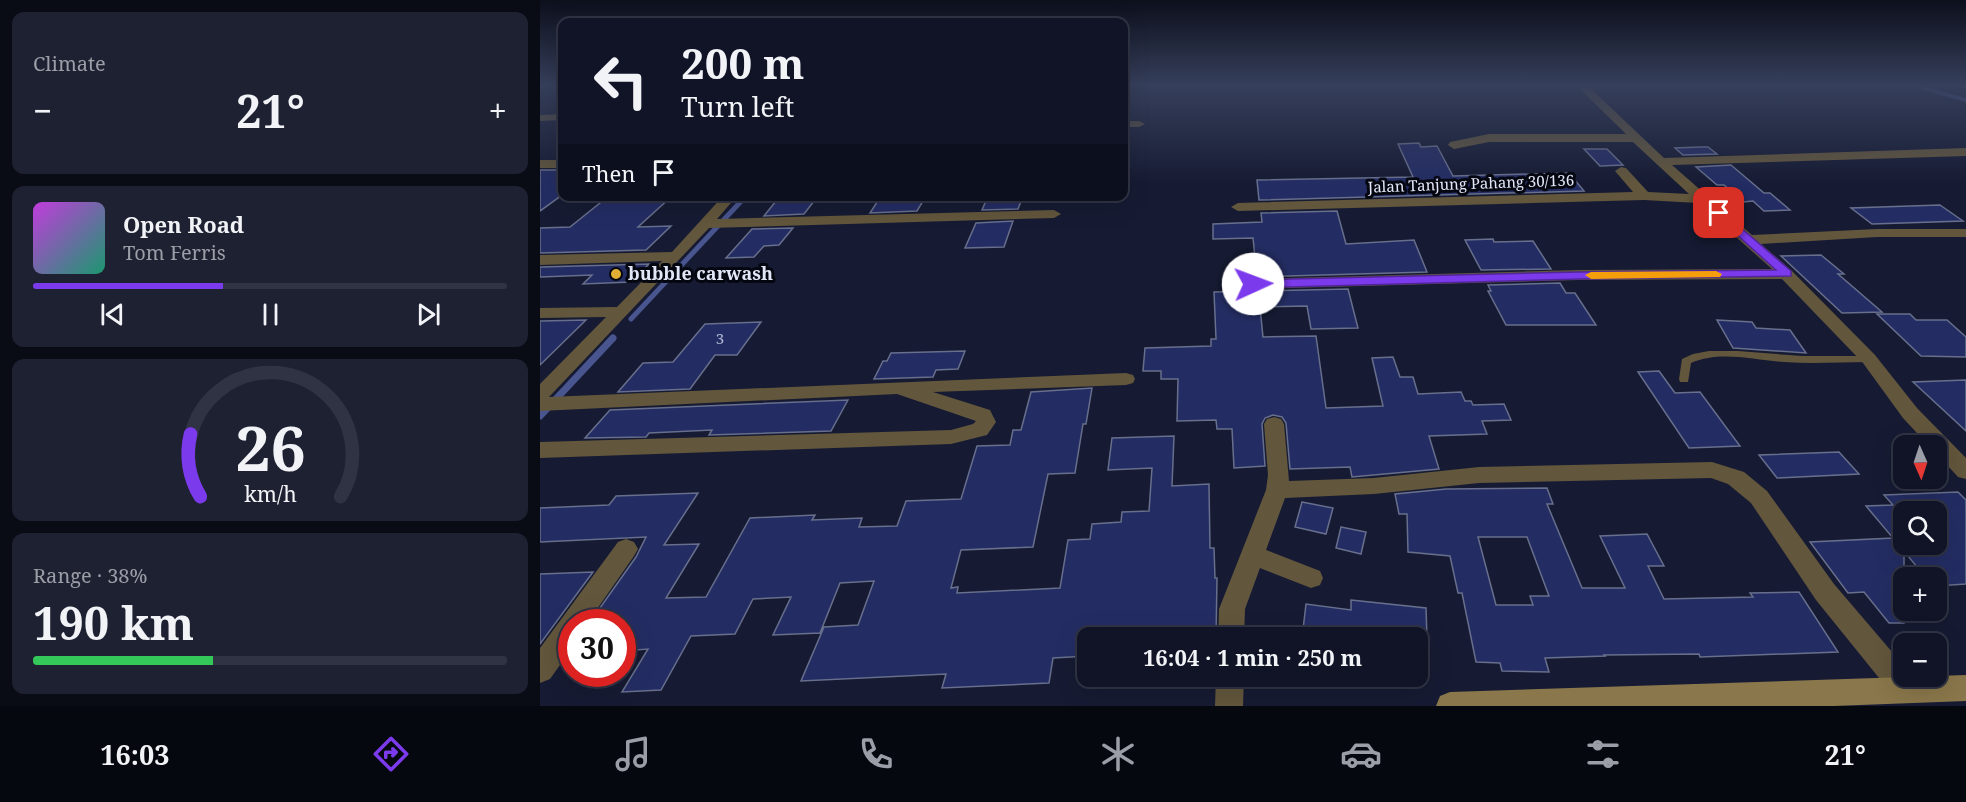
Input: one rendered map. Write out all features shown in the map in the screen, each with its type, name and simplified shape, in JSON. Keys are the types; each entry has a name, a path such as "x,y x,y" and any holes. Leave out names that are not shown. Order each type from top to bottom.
{"street":[{"path":"1615,118 1786,274 1869,359 1910,413 1966,471"},
{"path":"1128,124 1139,124"},
{"path":"1454,145 1489,138 1636,138"},
{"path":"1661,162 1966,153"},
{"path":"1621,171 1644,196"},
{"name":"Jalan Tanjung Pahang 30/136","path":"1238,207 1644,196 1705,199"},
{"path":"540,394 707,224 727,201"},
{"path":"707,224 1054,214"},
{"path":"1748,240 1877,233 1966,233"},
{"path":"540,260 676,256"},
{"path":"1253,284 1579,275 1786,274"},
{"path":"540,313 619,312"},
{"path":"540,404 1126,379"},
{"path":"540,450 951,436 980,430 986,422 983,415 898,388"},
{"path":"1231,627 1232,609 1277,490 1279,475 1274,424"},
{"path":"1277,490 1374,486 1479,475 1712,470 1736,478 1759,497 1825,592 1906,690"},
{"path":"584,609 626,549"},
{"path":"1251,554 1311,578"},
{"path":"540,670 558,645"},
{"path":"1229,706 1230,687"},
{"path":"1450,706 1966,687"}],"lane":[{"path":"1684,378 1686,360 1698,356 1869,359"}],"building":[{"path":"1419,143 1421,147 1437,146 1453,176 1569,173 1584,191 1259,200 1257,180 1413,177 1398,144"},
{"path":"1708,147 1717,154 1683,155 1675,148"},
{"path":"1584,149 1607,149 1623,165 1600,166"},
{"path":"1731,165 1764,193 1770,193 1790,210 1764,211 1753,201 1743,202 1724,185 1717,185 1696,167"},
{"path":"540,170 558,170 558,198 540,211"},
{"path":"602,201 667,201 638,227 671,226 646,250 540,253 540,228 570,227"},
{"path":"776,201 814,201 804,214 764,216"},
{"path":"878,201 923,201 917,211 870,213"},
{"path":"986,201 1021,201 1018,209 982,210"},
{"path":"1940,205 1963,221 1872,224 1851,208"},
{"path":"1337,211 1346,244 1414,240 1427,272 1257,277 1253,238 1213,239 1213,224 1262,222 1261,213"},
{"path":"1013,221 1004,247 965,248 976,223"},
{"path":"793,228 779,245 764,246 754,257 726,258 752,229"},
{"path":"1493,239 1494,242 1533,241 1551,269 1481,270 1465,240"},
{"path":"1821,255 1844,274 1838,274 1882,312 1842,313 1781,256"},
{"path":"649,264 631,282 583,284 592,275 540,277 540,267"},
{"path":"1560,283 1566,293 1575,293 1596,325 1506,325 1488,291 1491,291 1488,285"},
{"path":"1348,289 1358,328 1311,329 1307,306 1260,307 1263,337 1316,336 1326,408 1383,406 1372,358 1393,357 1400,377 1413,377 1418,394 1461,392 1465,401 1471,401 1473,405 1504,404 1511,420 1482,421 1487,434 1429,436 1439,469 1352,477 1350,467 1290,469 1286,423 1282,417 1273,415 1265,418 1262,424 1265,466 1234,468 1232,429 1217,429 1216,420 1177,421 1178,379 1161,379 1161,371 1143,371 1145,348 1211,346 1211,339 1216,339 1214,292"},
{"path":"1877,314 1910,314 1916,320 1947,320 1966,337 1966,357 1921,356"},
{"path":"586,320 540,365 540,321"},
{"path":"1717,320 1752,322 1756,328 1790,330 1806,353 1733,348"},
{"path":"761,322 737,355 715,355 690,389 618,392 643,363 673,362 705,324"},
{"path":"965,351 958,369 936,370 933,377 874,379 883,361 887,361 891,353"},
{"path":"1659,371 1675,393 1700,392 1740,446 1689,448 1638,372"},
{"path":"1966,380 1966,431 1913,382"},
{"path":"1092,388 1075,473 1048,474 1033,547 961,550 951,588 958,587 957,593 1060,588 1068,540 1090,539 1092,524 1121,522 1122,512 1149,511 1152,468 1108,470 1112,438 1174,436 1172,486 1209,484 1210,548 1214,548 1215,578 1217,578 1216,627 1077,627 1077,657 1053,658 1049,683 942,688 946,674 801,681 824,627 858,625 874,581 840,583 820,633 773,635 791,597 753,599 735,634 691,636 661,690 622,692 625,687 636,687 636,669 648,649 636,650 636,609 599,609 636,557 646,537 540,542 540,508 609,505 616,496 698,493 664,545 699,544 666,598 706,597 750,518 815,515 812,520 862,518 859,527 897,526 906,501 961,499 977,446 1010,445 1013,430 1021,430 1031,392"},
{"path":"848,400 831,431 709,435 712,430 649,433 646,437 585,438 610,410"},
{"path":"1839,452 1859,474 1777,478 1759,455"},
{"path":"1547,488 1553,504 1547,504 1582,588 1625,588 1600,536 1647,534 1664,566 1648,566 1664,599 1753,597 1750,593 1799,592 1838,652 1700,657 1699,654 1545,658 1549,672 1502,671 1500,663 1476,662 1462,593 1458,593 1450,556 1408,552 1407,514 1399,514 1395,494 1446,489","holes":["1478,537 1527,537 1549,596 1530,596 1533,605 1496,605"]},
{"path":"1958,492 1966,500 1966,584 1947,585 1947,567 1917,567 1907,555 1947,555 1947,501 1893,501 1893,505 1884,495"},
{"path":"1302,502 1333,508 1326,534 1295,527"},
{"path":"1893,505 1893,538 1866,506"},
{"path":"1341,527 1366,532 1361,554 1336,548"},
{"path":"1893,538 1893,555 1904,555 1904,567 1893,567 1893,621 1904,621 1904,623 1889,623 1864,592 1848,593 1810,542"},
{"path":"593,572 566,609 558,609 558,620 540,644 540,574"},
{"path":"1351,600 1426,608 1427,627 1303,627 1306,604 1351,610"}],"waterway":[{"path":"631,319 741,201"},
{"path":"540,416 613,338"}],"slow traffic":[{"path":"1591,275 1716,274"}],"place":[{"name":"bubble carwash","path":"616,274"}],"route":[{"path":"1253,284 1579,275 1786,274 1719,213"}]}
